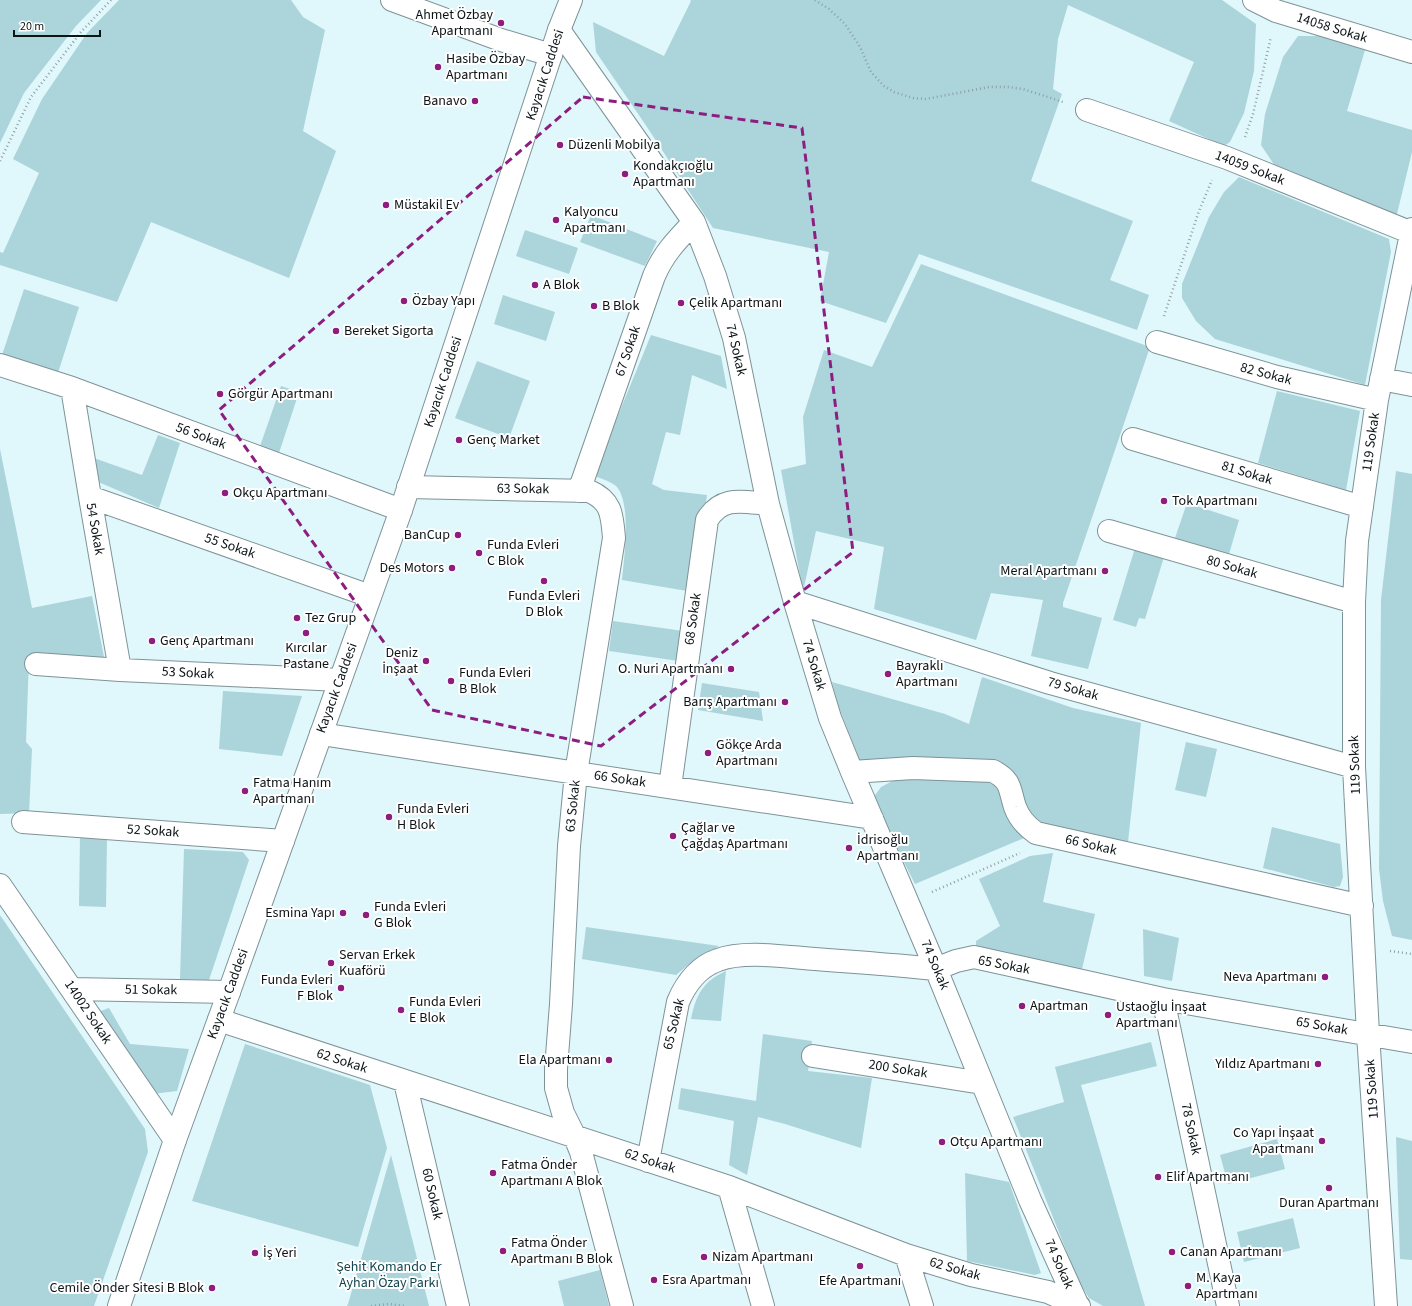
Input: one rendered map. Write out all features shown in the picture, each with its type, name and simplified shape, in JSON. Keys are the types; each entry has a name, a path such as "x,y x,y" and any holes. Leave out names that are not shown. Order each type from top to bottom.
{"street":[{"path":"392,0 501,40 551,55"},
{"name":"Kayacık Caddesi","path":"119,1306 175,1140 401,510 559,30 571,0"},
{"name":"14058 Sokak","path":"1254,0 1276,11 1412,52"},
{"name":"74 Sokak","path":"559,30 694,222 716,276 734,338 768,504 795,602 830,718 936,968 1030,1200 1078,1306"},
{"name":"14059 Sokak","path":"1087,110 1227,158 1412,231"},
{"name":"67 Sokak","path":"579,490 654,276 661,260 669,248 694,222"},
{"name":"119 Sokak","path":"1386,1306 1368,1034 1354,767 1354,602 1357,541 1377,400 1412,231"},
{"name":"82 Sokak","path":"1157,342 1277,377 1377,400"},
{"name":"56 Sokak","path":"0,365 72,388 401,510"},
{"path":"1381,379 1412,385"},
{"name":"54 Sokak","path":"72,388 120,670"},
{"name":"81 Sokak","path":"1133,439 1362,507"},
{"name":"63 Sokak","path":"408,487 589,491 597,494 608,505 611,513 614,538 576,773 568,846 556,1088 563,1112 575,1137 586,1169 622,1306"},
{"name":"55 Sokak","path":"90,497 370,596"},
{"name":"68 Sokak","path":"670,787 707,520 716,508 728,502 735,501 768,504"},
{"name":"80 Sokak","path":"1109,531 1354,602"},
{"name":"79 Sokak","path":"795,602 1050,683 1354,767"},
{"name":"53 Sokak","path":"36,664 120,670 340,680"},
{"name":"66 Sokak","path":"321,734 872,818"},
{"name":"66 Sokak","path":"852,772 913,768 993,771 1001,775 1009,783 1015,806 1021,819 1028,828 1036,834 1362,906"},
{"name":"52 Sokak","path":"23,822 283,841"},
{"name":"14002 Sokak","path":"0,885 175,1140"},
{"name":"65 Sokak","path":"648,1161 678,1002 688,982 700,970 719,960 732,956 748,955 795,957 936,968 956,961 974,958 1163,999 1412,1042"},
{"name":"51 Sokak","path":"72,989 229,992"},
{"name":"78 Sokak","path":"1163,999 1228,1306"},
{"name":"62 Sokak","path":"219,1020 729,1187 906,1255 971,1275 1038,1289 1061,1297 1078,1306"},
{"name":"200 Sokak","path":"813,1056 982,1083"},
{"name":"60 Sokak","path":"405,1082 458,1306"},
{"path":"729,1187 764,1306"},
{"path":"906,1255 922,1306"}],"path":[{"path":"0,161 31,96 81,32 111,0"},
{"path":"815,0 829,8 845,24 860,47 871,72 884,86 894,92 912,98 926,99 989,87 1008,87 1023,89 1087,110"},
{"path":"908,902 1008,860 1053,837"},
{"path":"371,1306 389,1304 405,1306"}],"highlighted area":[{"path":"583,97 802,128 853,552 601,746 432,710 219,410"}],"green space":[{"path":"0,0 101,0 76,26 24,93 0,143"},
{"path":"119,0 291,0 303,17 325,30 303,131 336,151 289,278 151,222 117,302 0,265 0,252 3,253 39,173 13,159 42,99 87,33"},
{"path":"690,0 1222,0 1256,24 1254,71 1244,113 1230,142 1224,146 1169,121 1194,62 1068,5 1058,39 1053,89 1062,94 1031,181 1133,221 1110,280 1149,295 1137,330 919,254 886,323 820,301 829,252 713,228 596,52 593,22 664,56 691,1"},
{"path":"1298,36 1325,36 1365,50 1347,111 1412,130 1412,152 1396,218 1275,166 1261,145 1265,114 1283,57"},
{"path":"1239,177 1389,239 1391,252 1365,385 1215,339 1196,321 1182,298 1182,284 1209,217 1224,192"},
{"path":"591,215 657,241 645,266 580,242"},
{"path":"525,230 578,248 569,274 516,256"},
{"path":"921,264 1150,347 1063,603 1063,607 1102,618 1088,669 1031,656 1043,600 991,593 976,640 874,609 884,547 816,531 803,592 781,470 806,464 803,417 824,350 872,367"},
{"path":"24,289 79,307 57,376 1,358"},
{"path":"503,295 555,312 546,341 494,324"},
{"path":"651,335 721,356 727,389 692,375 680,435 666,432 652,484 664,490 707,495 693,592 622,580 626,531 624,504 621,494 616,486 597,477 596,469"},
{"path":"477,361 530,381 509,438 455,418"},
{"path":"281,386 299,392 278,456 259,449"},
{"path":"1277,391 1360,411 1346,490 1258,463"},
{"path":"158,435 180,443 159,508 96,481 91,457 142,475"},
{"path":"0,449 32,608 92,596 104,657 29,658 26,742 32,749 29,813 0,814"},
{"path":"1396,471 1412,474 1412,940 1392,936 1383,901 1379,869 1381,600"},
{"path":"1187,503 1239,520 1229,554 1175,538"},
{"path":"1135,548 1164,557 1145,619 1139,618 1136,627 1113,620"},
{"path":"613,621 683,631 679,661 609,651"},
{"path":"982,677 1073,708 1141,723 1128,842 1042,827 1027,820 1013,783 860,761 838,705 832,682 945,714 969,724"},
{"path":"702,683 759,692 763,721 698,710"},
{"path":"223,691 302,696 282,756 219,749"},
{"path":"1186,742 1217,749 1206,797 1175,790"},
{"path":"902,776 972,776 999,784 1012,822 1024,838 915,884 872,799 881,787"},
{"path":"1272,827 1340,844 1343,877 1340,886 1334,887 1263,868"},
{"path":"80,837 107,838 106,907 79,906"},
{"path":"184,849 243,852 249,860 209,980 180,979"},
{"path":"1053,853 1043,902 1095,914 1082,969 976,951 976,941 1000,926 979,879 1030,856"},
{"path":"0,915 145,1129 148,1152 94,1306 0,1306"},
{"path":"586,927 719,946 688,965 676,975 582,959"},
{"path":"1143,929 1179,938 1172,981 1144,976"},
{"path":"726,971 721,1021 691,1019 698,996 706,984"},
{"path":"109,1008 130,1044 189,1049 177,1091 152,1094 98,1012"},
{"path":"763,1034 812,1041 808,1071 872,1078 861,1148 758,1117 747,1175 729,1165 734,1121 678,1109 681,1088 756,1101"},
{"path":"1151,1042 1157,1066 1081,1085 1145,1306 1103,1306 1089,1298 1078,1280 1013,1117 1064,1102 1055,1067"},
{"path":"245,1044 370,1085 387,1148 358,1247 192,1201"},
{"path":"1396,1137 1412,1141 1412,1260 1400,1259"},
{"path":"1277,1139 1285,1169 1228,1184 1220,1155"},
{"name":"Şehit Komando Er Ayhan Özay Parkı","path":"391,1155 429,1306 347,1306 348,1304"},
{"path":"965,1173 1009,1182 1041,1273 1035,1275 967,1261"},
{"path":"1293,1218 1300,1248 1244,1262 1237,1232"},
{"path":"600,1270 609,1306 564,1306 558,1281"}],"place":[{"name":"Ahmet Özbay Apartmanı","path":"501,23"},
{"name":"Hasibe Özbay Apartmanı","path":"438,67"},
{"name":"Banavo","path":"475,101"},
{"name":"Düzenli Mobilya","path":"560,145"},
{"name":"Kondakçıoğlu Apartmanı","path":"625,174"},
{"name":"Müstakil Ev","path":"386,205"},
{"name":"Kalyoncu Apartmanı","path":"556,220"},
{"name":"A Blok","path":"535,285"},
{"name":"Özbay Yapı","path":"404,301"},
{"name":"Çelik Apartmanı","path":"681,303"},
{"name":"B Blok","path":"594,306"},
{"name":"Bereket Sigorta","path":"336,331"},
{"name":"Görgür Apartmanı","path":"220,394"},
{"name":"Genç Market","path":"459,440"},
{"name":"Okçu Apartmanı","path":"225,493"},
{"name":"Tok Apartmanı","path":"1164,501"},
{"name":"BanCup","path":"458,535"},
{"name":"Funda Evleri C Blok","path":"479,553"},
{"name":"Des Motors","path":"452,568"},
{"name":"Meral Apartmanı","path":"1105,571"},
{"name":"Funda Evleri D Blok","path":"544,581"},
{"name":"Tez Grup","path":"297,618"},
{"name":"Kırcılar Pastane","path":"306,633"},
{"name":"Genç Apartmanı","path":"152,641"},
{"name":"Deniz İnşaat","path":"426,661"},
{"name":"O. Nuri Apartmanı","path":"731,669"},
{"name":"Bayraklı Apartmanı","path":"888,674"},
{"name":"Funda Evleri B Blok","path":"451,681"},
{"name":"Barış Apartmanı","path":"785,702"},
{"name":"Gökçe Arda Apartmanı","path":"708,753"},
{"name":"Fatma Hanım Apartmanı","path":"245,791"},
{"name":"Funda Evleri H Blok","path":"389,817"},
{"name":"Çağlar ve Çağdaş Apartmanı","path":"673,836"},
{"name":"İdrisoğlu Apartmanı","path":"849,848"},
{"name":"Esmina Yapı","path":"343,913"},
{"name":"Funda Evleri G Blok","path":"366,915"},
{"name":"Servan Erkek Kuaförü","path":"331,963"},
{"name":"Neva Apartmanı","path":"1325,977"},
{"name":"Funda Evleri F Blok","path":"341,988"},
{"name":"Apartman","path":"1022,1006"},
{"name":"Funda Evleri E Blok","path":"401,1010"},
{"name":"Ustaoğlu İnşaat Apartmanı","path":"1108,1015"},
{"name":"Ela Apartmanı","path":"609,1060"},
{"name":"Yıldız Apartmanı","path":"1318,1064"},
{"name":"Co Yapı İnşaat Apartmanı","path":"1322,1141"},
{"name":"Otçu Apartmanı","path":"942,1142"},
{"name":"Fatma Önder Apartmanı A Blok","path":"493,1173"},
{"name":"Elif Apartmanı","path":"1158,1177"},
{"name":"Duran Apartmanı","path":"1329,1188"},
{"name":"Fatma Önder Apartmanı B Blok","path":"503,1251"},
{"name":"Canan Apartmanı","path":"1172,1252"},
{"name":"İş Yeri","path":"255,1253"},
{"name":"Nizam Apartmanı","path":"704,1257"},
{"name":"Efe Apartmanı","path":"860,1266"},
{"name":"Esra Apartmanı","path":"654,1280"},
{"name":"M. Kaya Apartmanı","path":"1188,1286"},
{"name":"Cemile Önder Sitesi B Blok","path":"212,1288"}]}
